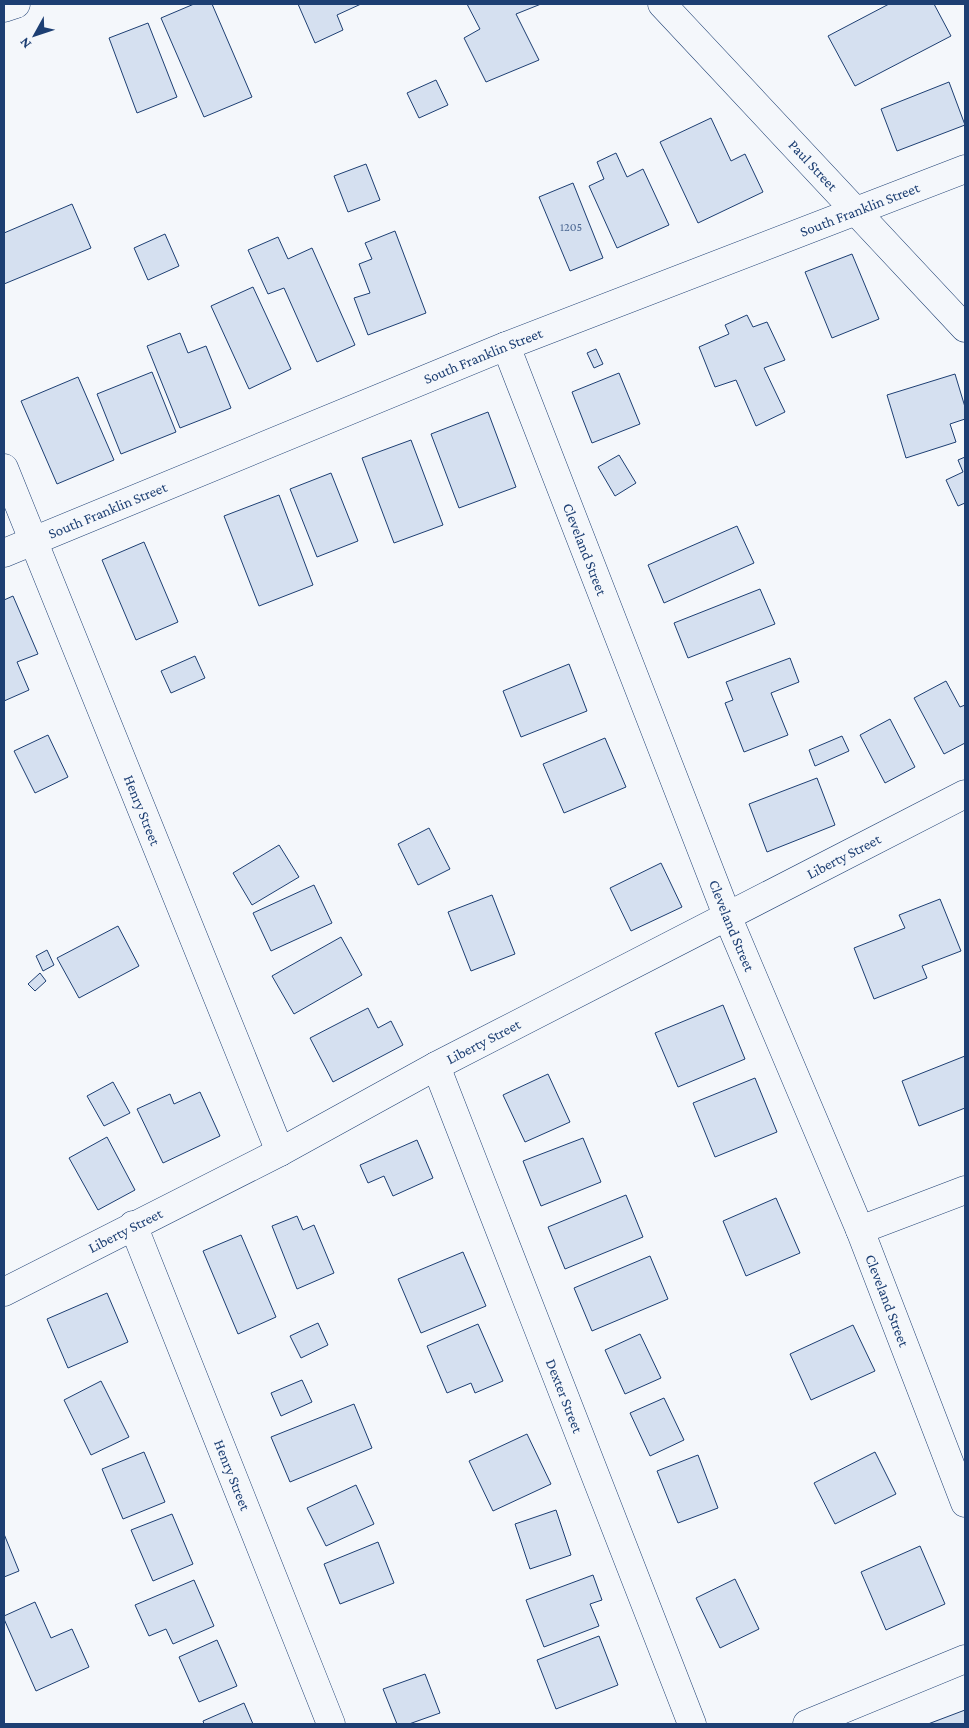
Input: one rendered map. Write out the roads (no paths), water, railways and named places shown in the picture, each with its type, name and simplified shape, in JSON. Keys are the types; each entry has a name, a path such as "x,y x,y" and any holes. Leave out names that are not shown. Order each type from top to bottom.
{"street":[{"path":"4,8 16,4"},
{"name":"Paul Street","path":"662,4 965,328"},
{"name":"South Franklin Street","path":"4,553 506,346 965,169"},
{"name":"Cleveland Street","path":"506,346 728,918 860,1230 965,1503"},
{"name":"Henry Street","path":"4,468 32,542 280,1152"},
{"name":"Liberty Street","path":"4,1292 280,1152 436,1066 728,918 965,794"},
{"name":"Dexter Street","path":"436,1066 692,1724"},
{"path":"860,1230 965,1190"},
{"name":"Henry Street","path":"133,1225 331,1724"},
{"path":"807,1724 965,1659"}]}
